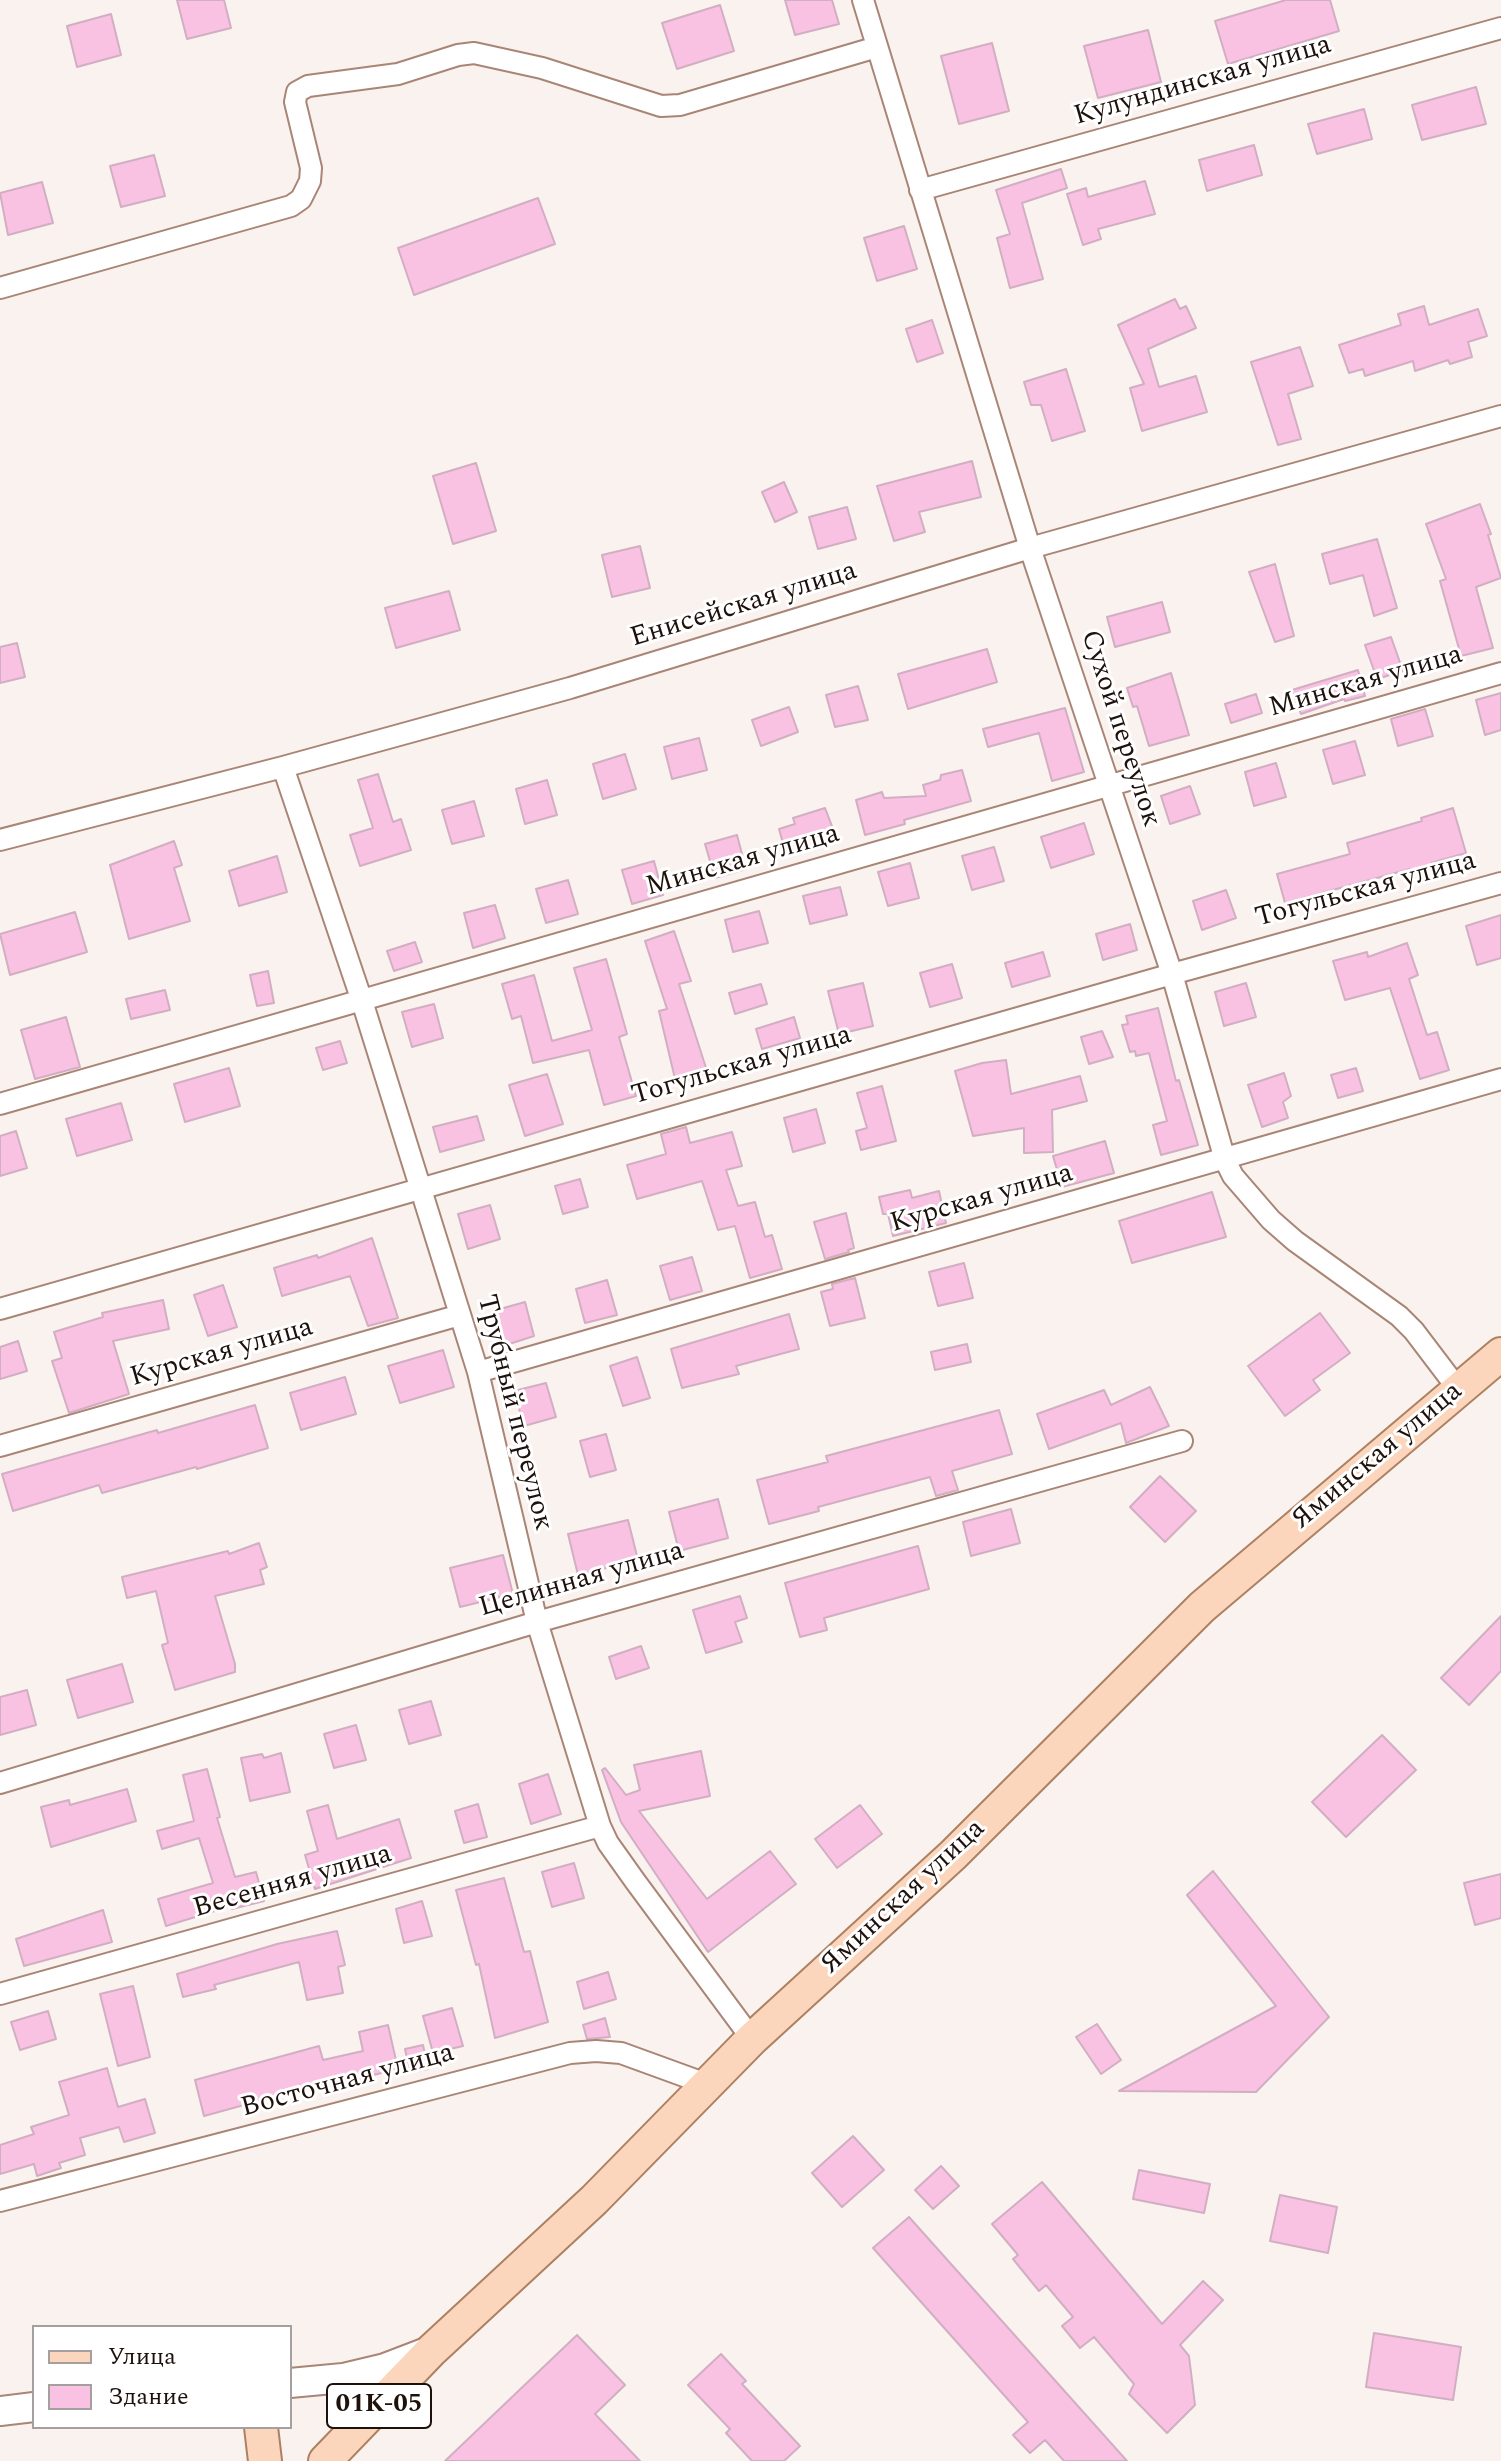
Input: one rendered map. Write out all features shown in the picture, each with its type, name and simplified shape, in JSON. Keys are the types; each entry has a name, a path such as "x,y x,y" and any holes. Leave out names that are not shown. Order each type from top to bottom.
{"main road":[{"name":"Яминская улица","path":"325,2461 432,2350 594,2200 752,2039 953,1855 1202,1607 1501,1354"},
{"path":"292,2383 343,2378 385,2368 432,2350"},
{"path":"0,2411 32,2407"},
{"path":"261,2429 265,2461"}],"street":[{"name":"Сухой переулок","path":"863,0 1030,548 1172,974 1225,1160 1233,1176 1271,1220 1399,1316 1458,1389"},
{"name":"Кулундинская улица","path":"920,190 1501,28"},
{"path":"0,288 291,206 301,199 310,181 311,168 295,102 297,92 308,86 398,74 474,53 542,68 661,106 680,105 877,47"},
{"name":"Енисейская улица","path":"0,840 570,688 1030,548 1501,416"},
{"name":"Минская улица","path":"0,1104 1501,673"},
{"name":"Трубный переулок","path":"283,767 362,1001 478,1372 537,1622 600,1826 635,1881 752,2039"},
{"name":"Тогульская улица","path":"0,1309 421,1187 1501,883"},
{"name":"Курская улица","path":"478,1372 1501,1079"},
{"name":"Курская улица","path":"0,1446 460,1315"},
{"name":"Целинная улица","path":"0,1783 537,1622 1182,1441"},
{"name":"Весенняя улица","path":"0,1994 600,1826"},
{"name":"Восточная улица","path":"0,2201 570,2053 621,2053 709,2085"}],"building":[{"path":"177,0 224,0 231,28 187,39"},
{"path":"785,0 832,0 839,24 795,35"},
{"path":"1286,0 1330,0 1339,31 1228,64 1215,21"},
{"path":"720,5 734,51 677,69 662,23"},
{"path":"111,14 121,55 77,67 67,26"},
{"path":"1148,30 1161,82 1098,98 1084,46"},
{"path":"992,43 1009,111 959,124 941,56"},
{"path":"1476,87 1486,124 1422,140 1412,105"},
{"path":"1364,109 1372,139 1317,154 1308,124"},
{"path":"1254,145 1262,175 1207,191 1199,160"},
{"path":"154,155 165,196 121,207 110,166"},
{"path":"1061,169 1067,188 1022,203 1043,279 1010,288 997,238 1010,234 996,190"},
{"path":"1145,181 1155,214 1098,229 1101,239 1083,245 1067,194 1086,188 1088,197"},
{"path":"42,182 53,223 8,235 0,193"},
{"path":"538,198 555,244 414,295 398,248"},
{"path":"904,226 917,269 877,281 864,238"},
{"path":"1175,299 1180,309 1186,306 1196,328 1148,349 1159,387 1196,376 1207,412 1142,431 1130,388 1144,384 1118,325"},
{"path":"1424,306 1429,325 1478,309 1487,336 1468,342 1472,357 1450,364 1448,360 1415,371 1413,361 1365,376 1363,369 1349,373 1339,345 1401,325 1398,314"},
{"path":"932,320 943,353 917,362 906,329"},
{"path":"1300,347 1313,386 1288,394 1301,439 1278,445 1251,362"},
{"path":"1066,369 1085,431 1052,441 1041,405 1031,405 1024,382"},
{"path":"972,461 981,497 919,512 925,532 894,541 877,486"},
{"path":"476,463 496,531 453,544 433,476"},
{"path":"784,482 797,512 775,522 762,492"},
{"path":"1480,504 1501,578 1476,587 1493,648 1461,656 1440,581 1446,579 1426,524"},
{"path":"847,507 856,539 818,549 809,517"},
{"path":"1377,539 1397,608 1374,616 1363,575 1330,584 1322,554"},
{"path":"640,546 650,588 612,597 602,555"},
{"path":"1275,564 1294,636 1275,642 1249,572"},
{"path":"449,591 460,630 396,648 385,608"},
{"path":"1162,602 1170,632 1115,647 1107,617"},
{"path":"1391,637 1403,671 1377,679 1365,645"},
{"path":"17,643 25,677 0,683 0,647"},
{"path":"987,649 997,682 908,709 898,674"},
{"path":"1358,670 1365,696 1344,699 1301,714 1292,690"},
{"path":"1171,673 1189,735 1149,746 1137,706 1133,707 1127,688"},
{"path":"858,686 868,720 835,727 826,695"},
{"path":"1501,693 1501,730 1485,735 1476,700"},
{"path":"1256,694 1262,713 1231,723 1225,704"},
{"path":"789,707 798,732 761,746 752,720"},
{"path":"1065,708 1084,772 1052,781 1039,733 988,747 983,729"},
{"path":"1425,709 1433,736 1398,746 1391,719"},
{"path":"699,738 707,770 672,779 664,747"},
{"path":"1355,741 1365,775 1333,784 1323,750"},
{"path":"625,754 636,789 603,799 593,764"},
{"path":"1276,763 1286,797 1254,806 1245,772"},
{"path":"962,770 971,801 865,835 856,800 882,792 884,798 926,796 923,785 940,780 941,775"},
{"path":"378,774 393,822 401,819 411,850 360,866 350,835 373,828 358,780"},
{"path":"547,780 557,815 525,824 516,789"},
{"path":"1190,786 1200,814 1170,824 1161,796"},
{"path":"474,801 484,836 452,844 442,810"},
{"path":"825,808 837,839 786,854 779,829 795,824 793,818"},
{"path":"1453,808 1466,853 1431,863 1432,868 1411,873 1410,869 1285,903 1277,874 1350,854 1347,843 1422,821 1421,818"},
{"path":"1084,823 1094,854 1051,868 1041,837"},
{"path":"737,835 746,869 715,878 705,844"},
{"path":"174,841 182,865 174,868 190,921 129,939 110,865"},
{"path":"994,847 1004,881 972,890 962,856"},
{"path":"277,856 287,892 239,906 229,871"},
{"path":"654,861 663,895 632,904 622,870"},
{"path":"910,863 919,898 888,906 878,872"},
{"path":"568,880 578,914 546,923 536,889"},
{"path":"840,887 847,915 810,924 803,896"},
{"path":"1226,890 1236,918 1202,930 1193,901"},
{"path":"495,905 505,938 473,948 464,913"},
{"path":"759,911 768,943 733,952 725,920"},
{"path":"75,912 87,952 10,975 0,934"},
{"path":"1501,915 1501,958 1477,965 1466,926"},
{"path":"1130,924 1137,950 1103,960 1096,934"},
{"path":"674,931 691,981 679,984 708,1074 676,1083 659,1011 667,1009 645,941"},
{"path":"415,942 422,962 394,971 387,951"},
{"path":"1407,943 1418,975 1409,979 1427,1035 1437,1032 1449,1070 1420,1079 1390,988 1345,1000 1333,961 1367,952 1368,957"},
{"path":"1043,952 1050,976 1012,987 1005,963"},
{"path":"606,959 627,1034 619,1037 636,1096 604,1105 589,1050 533,1063 521,1016 512,1019 502,984 534,975 552,1041 592,1030 574,968"},
{"path":"952,964 962,998 930,1007 920,973"},
{"path":"268,971 274,1003 257,1006 250,975"},
{"path":"863,983 873,1026 839,1034 828,991"},
{"path":"1246,983 1256,1017 1224,1026 1215,992"},
{"path":"761,984 767,1004 735,1014 729,993"},
{"path":"165,990 170,1010 131,1019 126,999"},
{"path":"434,1004 443,1038 412,1047 402,1012"},
{"path":"1158,1008 1176,1081 1179,1080 1198,1145 1161,1155 1153,1125 1167,1121 1149,1053 1136,1056 1135,1051 1130,1052 1122,1025 1128,1024 1126,1016"},
{"path":"66,1017 80,1067 35,1079 21,1030"},
{"path":"794,1017 800,1038 762,1049 756,1029"},
{"path":"1102,1031 1113,1057 1089,1064 1081,1037"},
{"path":"340,1041 347,1063 323,1070 316,1048"},
{"path":"1006,1060 1011,1094 1080,1076 1087,1101 1052,1110 1053,1152 1024,1153 1024,1128 973,1136 955,1071"},
{"path":"229,1068 240,1106 185,1122 174,1084"},
{"path":"1356,1068 1363,1091 1338,1098 1331,1075"},
{"path":"1284,1073 1291,1096 1283,1102 1288,1118 1262,1127 1248,1085"},
{"path":"547,1074 563,1124 525,1136 509,1085"},
{"path":"882,1086 896,1141 861,1150 856,1131 867,1128 857,1093"},
{"path":"121,1103 132,1140 77,1156 66,1119"},
{"path":"816,1109 825,1143 793,1152 784,1118"},
{"path":"477,1116 484,1140 440,1152 433,1127"},
{"path":"686,1127 690,1143 732,1132 742,1166 726,1170 738,1206 755,1202 765,1237 772,1235 782,1269 750,1278 735,1226 718,1230 702,1181 637,1199 627,1165 666,1154 661,1134"},
{"path":"16,1131 27,1168 0,1176 0,1136"},
{"path":"1105,1141 1114,1173 1062,1187 1053,1156"},
{"path":"580,1179 588,1207 563,1214 555,1186"},
{"path":"910,1190 912,1198 939,1191 946,1223 893,1236 888,1214 883,1214 879,1197"},
{"path":"1212,1192 1226,1237 1132,1263 1119,1221"},
{"path":"490,1205 500,1239 468,1249 458,1214"},
{"path":"846,1213 854,1248 825,1259 814,1222"},
{"path":"372,1238 398,1318 368,1326 350,1276 282,1296 274,1268 317,1255 318,1258"},
{"path":"692,1257 702,1291 670,1300 660,1266"},
{"path":"964,1263 973,1298 938,1306 929,1272"},
{"path":"855,1278 865,1318 830,1326 821,1292 833,1289 832,1284"},
{"path":"607,1280 617,1315 585,1323 576,1289"},
{"path":"223,1285 237,1327 208,1336 194,1295"},
{"path":"163,1300 169,1329 113,1341 129,1394 69,1413 52,1361 62,1358 54,1332 103,1317 102,1313"},
{"path":"525,1302 534,1336 503,1346 493,1311"},
{"path":"1320,1313 1350,1353 1313,1380 1320,1390 1285,1416 1248,1366"},
{"path":"789,1314 799,1349 736,1366 739,1374 682,1388 671,1349"},
{"path":"18,1341 27,1371 0,1379 0,1347"},
{"path":"967,1344 971,1362 935,1370 931,1352"},
{"path":"443,1350 454,1387 400,1403 388,1366"},
{"path":"637,1357 650,1398 623,1406 610,1366"},
{"path":"345,1377 356,1414 301,1430 290,1393"},
{"path":"546,1383 556,1417 524,1426 514,1391"},
{"path":"1150,1387 1169,1426 1126,1443 1121,1423 1049,1449 1037,1414 1104,1390 1111,1405"},
{"path":"255,1405 268,1448 102,1493 99,1485 13,1511 2,1474"},
{"path":"999,1410 1012,1454 952,1471 958,1490 936,1496 930,1477 818,1507 819,1511 769,1524 757,1480 828,1462 826,1456"},
{"path":"606,1434 616,1470 590,1477 580,1441"},
{"path":"1160,1476 1196,1511 1165,1542 1130,1507"},
{"path":"718,1499 728,1538 679,1551 669,1512"},
{"path":"1011,1509 1020,1543 971,1556 963,1522"},
{"path":"628,1520 638,1560 578,1575 568,1534"},
{"path":"259,1543 267,1567 260,1570 264,1584 215,1596 235,1672 175,1690 162,1645 168,1643 156,1591 127,1598 122,1577 228,1551 229,1554"},
{"path":"918,1546 929,1589 824,1618 827,1630 800,1637 785,1583"},
{"path":"503,1555 513,1594 460,1607 450,1568"},
{"path":"740,1596 747,1618 735,1622 742,1642 706,1653 693,1610"},
{"path":"1501,1616 1501,1671 1469,1705 1441,1678"},
{"path":"641,1646 649,1668 616,1679 609,1657"},
{"path":"122,1664 133,1702 78,1718 67,1680"},
{"path":"27,1690 36,1725 0,1735 0,1697"},
{"path":"431,1701 441,1735 409,1744 399,1710"},
{"path":"356,1725 366,1760 334,1768 324,1734"},
{"path":"1382,1735 1416,1770 1346,1837 1312,1802"},
{"path":"701,1751 710,1796 639,1811 707,1899 770,1851 796,1884 708,1952 621,1822 602,1770 605,1768 626,1795 640,1790 634,1765"},
{"path":"281,1753 290,1792 250,1801 241,1758 262,1754 264,1758"},
{"path":"207,1769 220,1817 217,1818 235,1877 256,1872 264,1901 232,1909 231,1906 166,1926 158,1899 213,1883 199,1838 162,1849 157,1831 194,1821 183,1775"},
{"path":"548,1774 561,1814 531,1824 519,1784"},
{"path":"127,1789 136,1821 51,1847 41,1807 69,1800 70,1805"},
{"path":"478,1804 487,1837 464,1843 455,1811"},
{"path":"328,1805 337,1839 399,1819 411,1858 315,1889 305,1855 318,1851 307,1811"},
{"path":"860,1805 882,1834 837,1868 815,1839"},
{"path":"574,1863 584,1898 552,1907 542,1872"},
{"path":"1213,1871 1329,2017 1256,2092 1119,2091 1276,2006 1187,1895"},
{"path":"1501,1874 1501,1918 1475,1925 1464,1883"},
{"path":"504,1878 524,1952 530,1951 548,2022 495,2038 479,1964 476,1965 456,1890"},
{"path":"422,1901 432,1936 404,1943 396,1909"},
{"path":"103,1910 112,1942 24,1966 16,1939"},
{"path":"337,1931 345,1965 338,1967 343,1993 307,2000 299,1962 214,1985 216,1989 183,1997 177,1974 277,1944"},
{"path":"608,1972 616,1999 584,2009 577,1982"},
{"path":"133,1986 150,2057 118,2066 100,1994"},
{"path":"452,2008 463,2046 433,2053 423,2016"},
{"path":"48,2011 56,2039 20,2050 11,2022"},
{"path":"605,2018 610,2037 587,2039 583,2025"},
{"path":"1097,2024 1121,2060 1101,2074 1076,2037"},
{"path":"388,2025 398,2069 336,2084 335,2080 204,2116 195,2080 319,2046 323,2060 363,2051 359,2032"},
{"path":"423,2045 428,2069 410,2072 405,2049"},
{"path":"107,2068 118,2107 145,2099 155,2133 124,2142 119,2127 80,2138 85,2155 59,2163 61,2168 37,2176 34,2164 0,2174 0,2145 34,2134 31,2127 69,2115 59,2082"},
{"path":"853,2136 884,2170 842,2207 812,2173"},
{"path":"941,2166 959,2186 933,2209 915,2190"},
{"path":"1139,2170 1210,2184 1204,2213 1133,2199"},
{"path":"1042,2182 1162,2324 1203,2281 1223,2300 1180,2345 1189,2356 1195,2405 1167,2433 1129,2394 1134,2384 1094,2337 1080,2348 1062,2326 1073,2317 1046,2285 1039,2291 1013,2259 1018,2255 992,2224"},
{"path":"1280,2195 1337,2207 1328,2253 1270,2241"},
{"path":"909,2217 1127,2461 1064,2461 1045,2440 1030,2453 1013,2435 1028,2422 873,2248"},
{"path":"1374,2333 1461,2347 1453,2400 1366,2387"},
{"path":"577,2335 625,2385 595,2414 640,2461 445,2461"},
{"path":"721,2354 746,2381 742,2384 800,2446 784,2461 752,2461 726,2433 730,2429 688,2385"}]}
